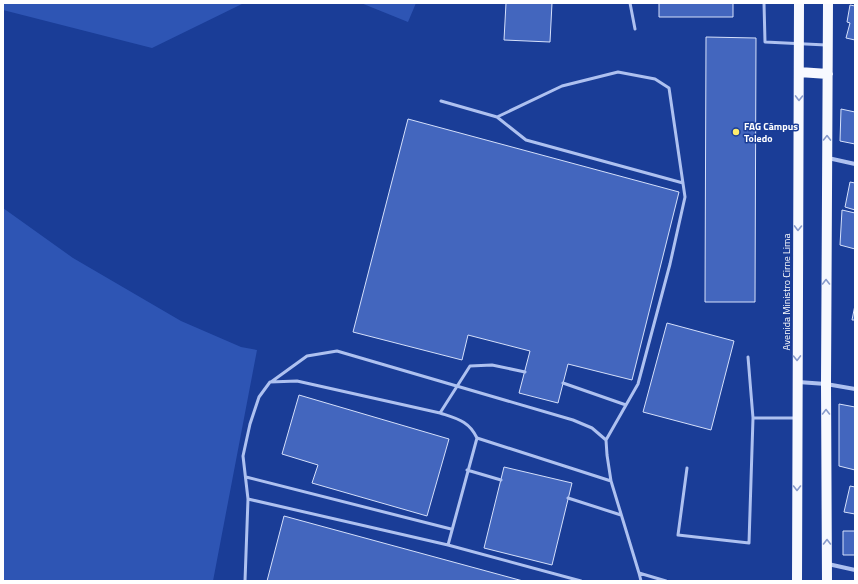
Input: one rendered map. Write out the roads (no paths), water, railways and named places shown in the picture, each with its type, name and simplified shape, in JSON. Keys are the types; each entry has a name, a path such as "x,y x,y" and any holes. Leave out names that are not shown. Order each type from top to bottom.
{"main road":[{"name":"Avenida Ministro Cirne Lima","path":"797,581 799,3"},
{"path":"827,581 826,384 828,3"},
{"path":"799,72 828,74"}],"street":[{"path":"827,158 855,164"},
{"path":"798,382 826,384 855,389"},
{"path":"827,564 855,570"}],"lane":[{"path":"630,3 635,29"},
{"path":"764,3 765,42 828,45"},
{"path":"497,117 562,86 618,72 655,79 669,88 685,197 670,264 638,384 606,440 611,481 641,581"},
{"path":"440,101 497,117 526,140 683,183"},
{"path":"245,581 248,499 243,456 250,424 259,397 270,382 307,356 337,351 573,420 592,428 606,440"},
{"path":"687,468 678,535 749,543 752,418 748,357"},
{"path":"440,413 470,366 492,365 525,372"},
{"path":"270,382 297,381 440,413 466,423 472,428 477,438 451,529 448,545"},
{"path":"563,383 626,405"},
{"path":"752,418 798,418"},
{"path":"477,438 611,481"},
{"path":"467,470 501,480"},
{"path":"246,477 451,529"},
{"path":"568,498 620,515"},
{"path":"248,499 448,545 579,581"},
{"path":"639,573 666,581"}],"place":[{"name":"FAG Câmpus Toledo","path":"736,132"}]}
